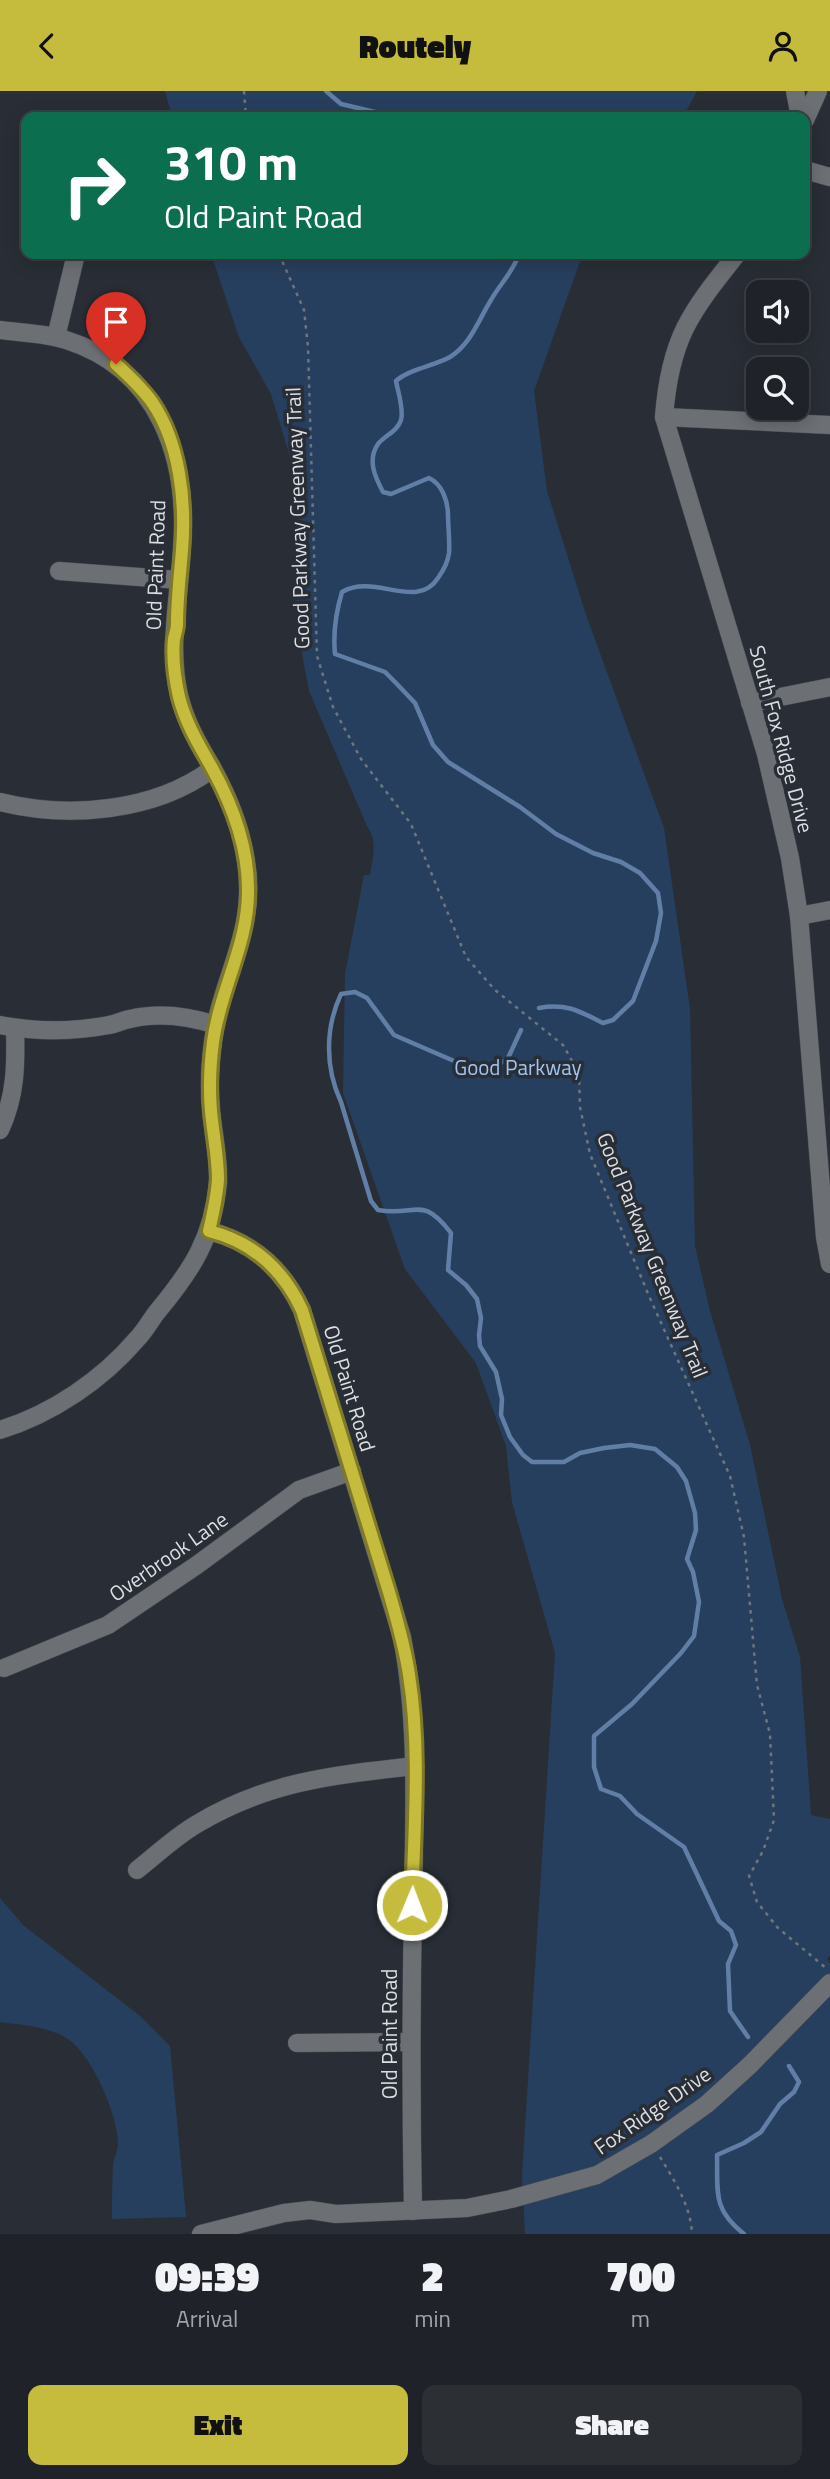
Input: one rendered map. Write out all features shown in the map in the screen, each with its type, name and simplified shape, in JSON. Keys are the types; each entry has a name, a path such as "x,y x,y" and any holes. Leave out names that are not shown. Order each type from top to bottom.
{"street":[{"path":"795,91 799,112"},
{"path":"809,112 818,91"},
{"path":"810,171 830,177"},
{"path":"56,337 75,259"},
{"name":"South Fox Ridge Drive","path":"733,259 699,302 685,325 674,351 667,381 664,417 780,805 799,916 823,1129 825,1237 830,1264"},
{"name":"Old Paint Road","path":"0,330 56,337 92,350 116,364 152,402 164,424 180,481 183,517 174,667 187,722 232,807 247,865 248,890 247,920 216,1025 210,1073 218,1180 209,1231 246,1245 265,1258 294,1292 302,1310 402,1636 410,1678 415,1766 410,2042 413,2211"},
{"path":"664,417 830,425"},
{"path":"59,571 179,580"},
{"path":"750,702 830,687"},
{"path":"0,802 56,812 114,807 168,793 212,769"},
{"path":"799,916 830,910"},
{"path":"0,1130 13,1093 17,1068 7,1027 44,1031 77,1029 156,1015 180,1016 216,1025"},
{"path":"0,1430 47,1410 113,1365 177,1291 192,1268 209,1231"},
{"name":"Overbrook Lane","path":"4,1668 108,1625 197,1565 299,1490 352,1471"},
{"path":"137,1870 195,1824 247,1799 323,1777 415,1766"},
{"name":"Fox Ridge Drive","path":"201,2234 284,2213 310,2210 336,2214 467,2208 511,2199 597,2175 651,2144 708,2104 751,2065 830,1983"},
{"path":"297,2043 410,2042"}],"path":[{"path":"244,91 246,112"},
{"name":"Good Parkway Greenway Trail","path":"281,259 304,310 308,347 317,656 333,707 361,759 411,824 466,957 495,990 564,1045 579,1073 580,1107 590,1154 649,1296 730,1476 744,1537 757,1685 770,1734 774,1820 763,1851 749,1876 757,1902 778,1929 830,1972"},
{"path":"651,2144 675,2183 688,2211 692,2234"}],"green space":[{"path":"165,91 697,91 686,112 171,112"},
{"name":"Good Parkway","path":"213,259 583,259 534,391 547,491 586,615 664,828 690,1009 695,1246 710,1311 750,1445 782,1599 800,1657 811,1815 830,1819 830,1955 827,1959 830,1962 830,2234 525,2234 522,2175 555,1653 512,1502 506,1446 476,1363 405,1269 343,1093 345,974 364,875 370,875 374,844 309,691 296,622 290,457 271,394 239,337"},
{"path":"0,1898 23,1925 140,2016 170,2046 186,2217 112,2219 117,2132 109,2102 94,2072 86,2058 68,2039 52,2031 0,2022"}],"waterway":[{"path":"326,91 341,104 375,112"},
{"path":"517,259 464,345 450,357 408,373 396,381 401,420 397,428 378,444 373,456 375,474 383,492 391,494 429,478 441,489 448,510 449,548 445,566 429,587 419,591 407,592 368,586 342,592 335,623 334,646 335,654 385,672 396,683 415,703 433,745 448,762 520,807 556,834 640,873 658,893 661,913 656,941 633,1001 613,1020 603,1023 565,1007 539,1008"},
{"path":"521,1030 508,1058 495,1067 461,1064 394,1035 367,998 355,992 341,994 330,1034 332,1076 371,1201 378,1210 425,1210 441,1221 451,1233 448,1270 466,1285 477,1299 481,1318 480,1346 496,1372 502,1399 501,1415 510,1437 523,1455 532,1462 564,1462 580,1453 630,1445 655,1449 677,1467 686,1481 695,1513 696,1530 687,1559 693,1572 699,1602 694,1636 632,1704 594,1736 594,1767 601,1789 620,1796 637,1814 684,1847 719,1921 731,1931 736,1945 728,1964 730,2011 748,2037"},
{"path":"744,2234 726,2216 722,2208 718,2190 717,2155 761,2132 780,2104 794,2092 799,2082 789,2066"}],"route":[{"path":"116,364 152,402 164,424 173,450 180,481 183,517 174,667 187,722 232,807 247,865 247,920 224,993 213,1043 211,1109 218,1180 209,1231 246,1245 265,1258 294,1292 302,1310 389,1592 402,1636 410,1678 415,1766 412,1905"}]}
